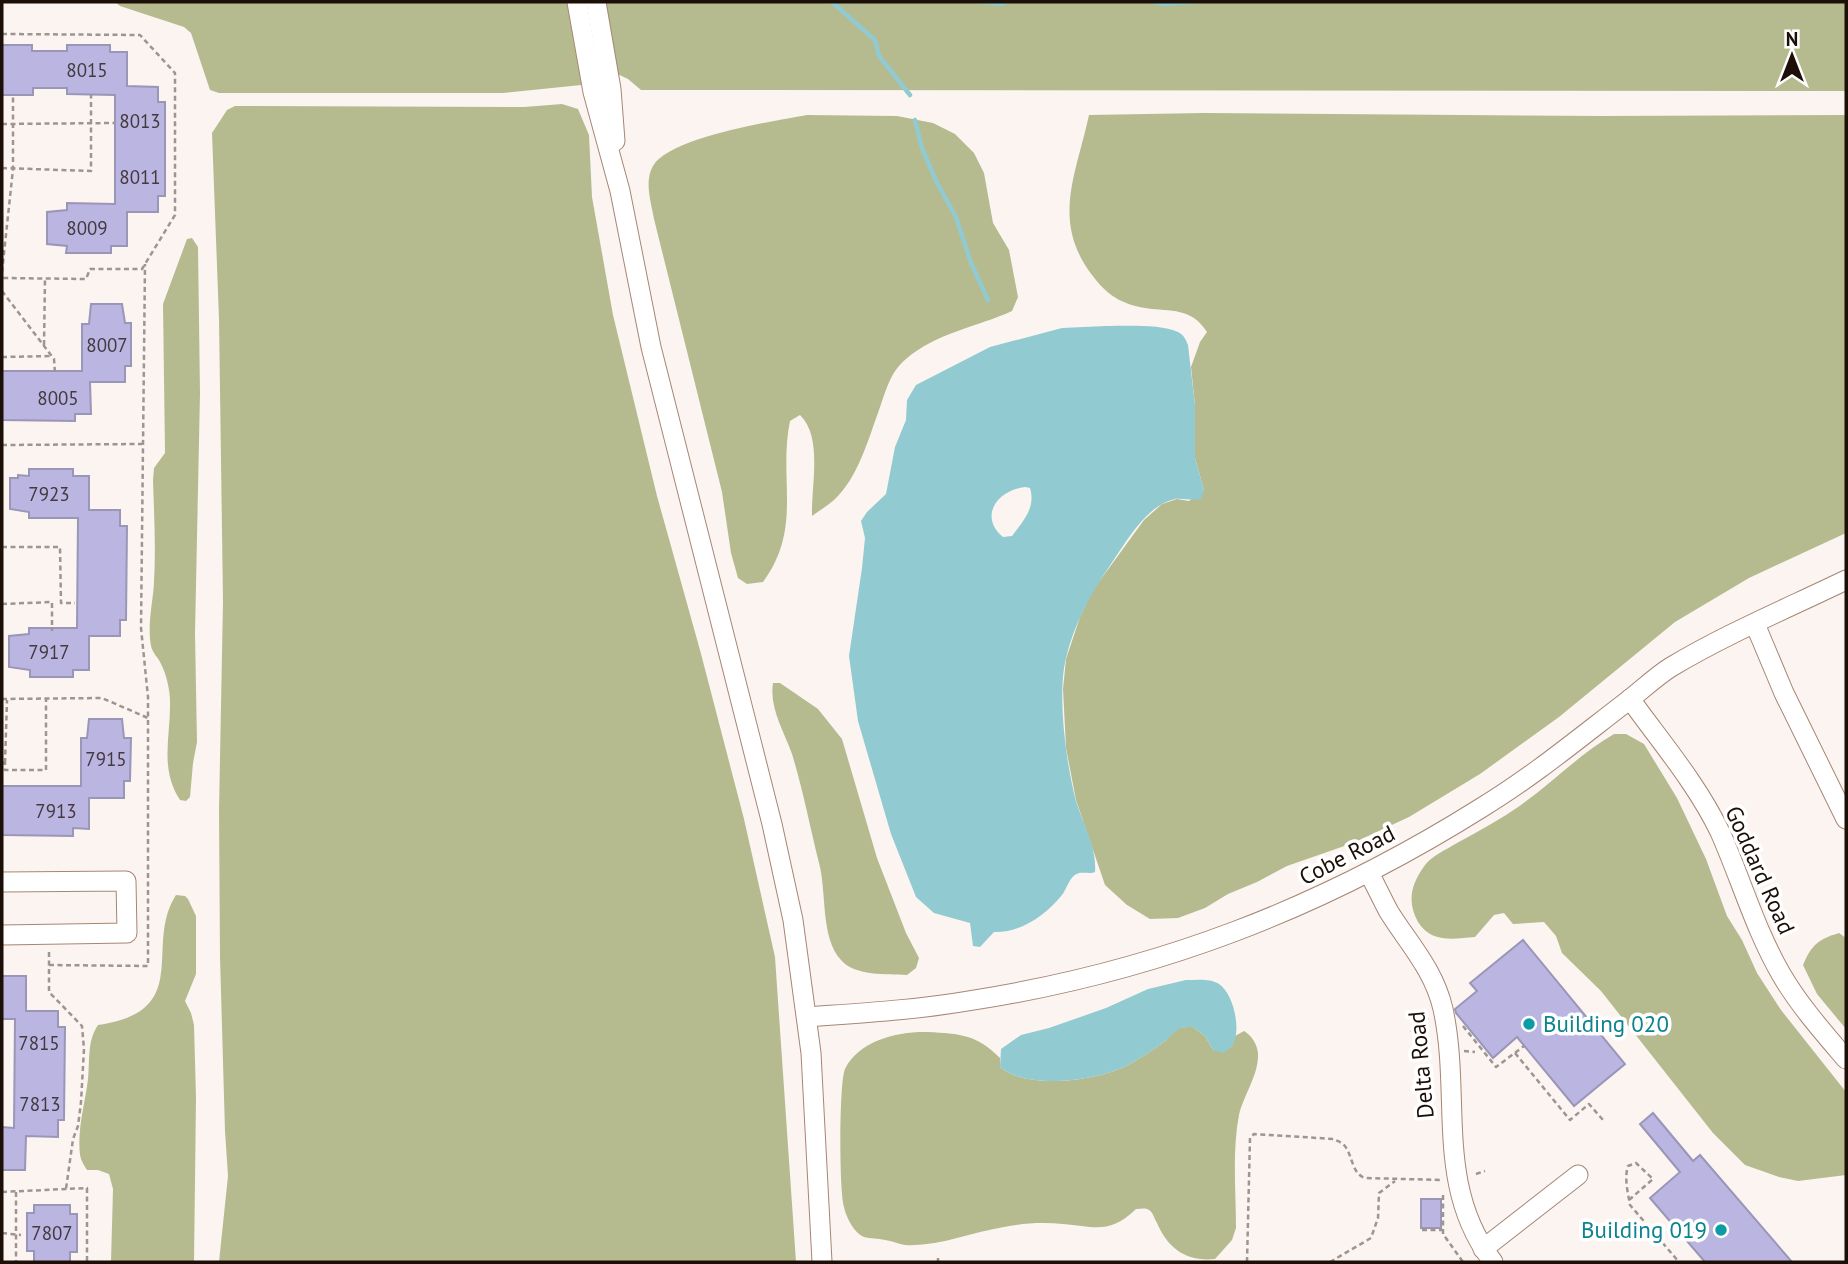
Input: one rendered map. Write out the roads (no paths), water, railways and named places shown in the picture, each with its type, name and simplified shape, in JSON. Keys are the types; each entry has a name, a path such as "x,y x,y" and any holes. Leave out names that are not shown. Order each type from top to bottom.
{"street":[{"path":"577,2 598,70 654,360 784,875 807,1017 822,1262"},
{"path":"596,2 598,70"},
{"name":"Cobe Road","path":"807,1017 965,1002 1103,975 1180,952 1299,907 1369,873 1484,807 1668,669 1846,580"},
{"path":"1755,624 1784,693 1846,820"},
{"name":"Goddard Road","path":"1630,699 1702,800 1720,832 1752,916 1781,975 1800,1004 1846,1059"},
{"name":"Delta Road","path":"1369,873 1389,911 1421,957 1443,1010 1457,1184 1470,1227 1488,1256"},
{"path":"2,882 126,881 127,933 2,935"},
{"path":"1488,1256 1578,1175"}],"water":[{"path":"1153,327 1171,329 1183,336 1188,345 1195,405 1195,458 1204,490 1201,499 1175,499 1164,503 1137,527 1089,599 1069,645 1062,691 1066,749 1076,801 1094,854 1095,872 1079,873 1062,895 1040,916 1013,930 994,932 980,947 973,946 970,923 934,913 916,897 891,834 858,721 849,656 865,538 861,521 886,494 895,447 906,420 907,400 916,385 990,347 1062,328","holes":["1030,488 1031,502 1027,514 1012,536 1003,537 992,521 995,505 1015,489"]},
{"path":"1186,980 1215,982 1229,996 1235,1014 1236,1032 1232,1046 1223,1053 1213,1050 1205,1036 1193,1027 1187,1027 1180,1028 1129,1064 1095,1076 1043,1081 1026,1079 1000,1067 1001,1049 1021,1035 1106,1008 1148,989"}],"waterway":[{"path":"832,2 875,40 879,56 910,95"},
{"path":"984,2 1005,2"},
{"path":"1154,2 1193,2"},
{"path":"915,120 922,148 956,217 971,263 988,300"}],"place":[{"name":"Building 020","path":"1529,1024"},
{"name":"Building 019","path":"1721,1230"}]}
